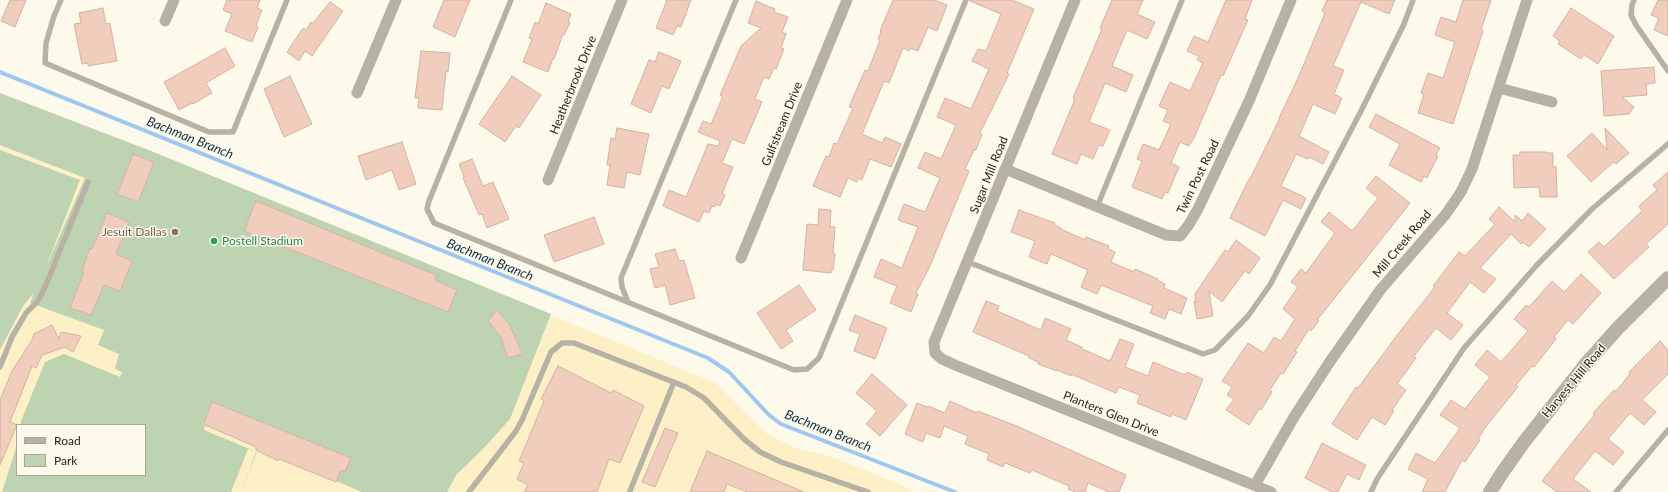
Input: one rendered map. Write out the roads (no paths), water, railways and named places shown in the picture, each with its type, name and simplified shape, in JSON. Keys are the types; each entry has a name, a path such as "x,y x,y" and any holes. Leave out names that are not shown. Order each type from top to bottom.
{"street":[{"path":"165,21 174,0"},
{"path":"357,93 396,0"},
{"name":"Heatherbrook Drive","path":"548,180 622,0"},
{"name":"Gulfstream Drive","path":"741,258 847,0"},
{"name":"Sugar Mill Road","path":"942,359 935,353 934,342 1075,0"},
{"name":"Twin Post Road","path":"1005,169 1166,235 1180,236 1198,209 1249,101 1291,0"},
{"name":"Mill Creek Road","path":"1255,485 1294,417 1331,360 1381,289 1446,214 1461,192 1472,169 1527,0"},
{"path":"1499,88 1552,102"},
{"name":"Harvest Hill Road","path":"1490,492 1528,437 1585,365 1617,329 1668,278"},
{"name":"Planters Glen Drive","path":"942,359 1271,492"}],"lane":[{"path":"61,0 54,16 46,43 45,63 209,132 233,132 287,0"},
{"path":"511,0 437,178 429,201 427,209 434,223 794,370 807,368 819,358 966,0"},
{"path":"628,302 622,287 621,278 736,0"},
{"path":"1097,207 1182,0"},
{"path":"968,262 1204,354 1215,350 1248,316 1270,285 1361,111 1404,24 1413,0"},
{"path":"1634,0 1631,15 1636,25 1668,71"},
{"path":"1371,492 1377,479 1464,348 1537,265 1592,209 1668,144"},
{"path":"0,367 12,337 26,313 38,301 45,287 88,182"},
{"path":"469,492 516,431 551,352 562,344 574,343 686,386 704,398 744,439 760,452 781,462 868,492"},
{"path":"630,491 674,382"},
{"path":"1616,492 1668,430"}],"waterway":[{"name":"Bachman Branch","path":"0,72 708,358 729,372 769,415 781,424 955,492"}],"place":[{"name":"Jesuit Dallas","path":"175,232"},
{"name":"Postell Stadium","path":"214,241"}]}
